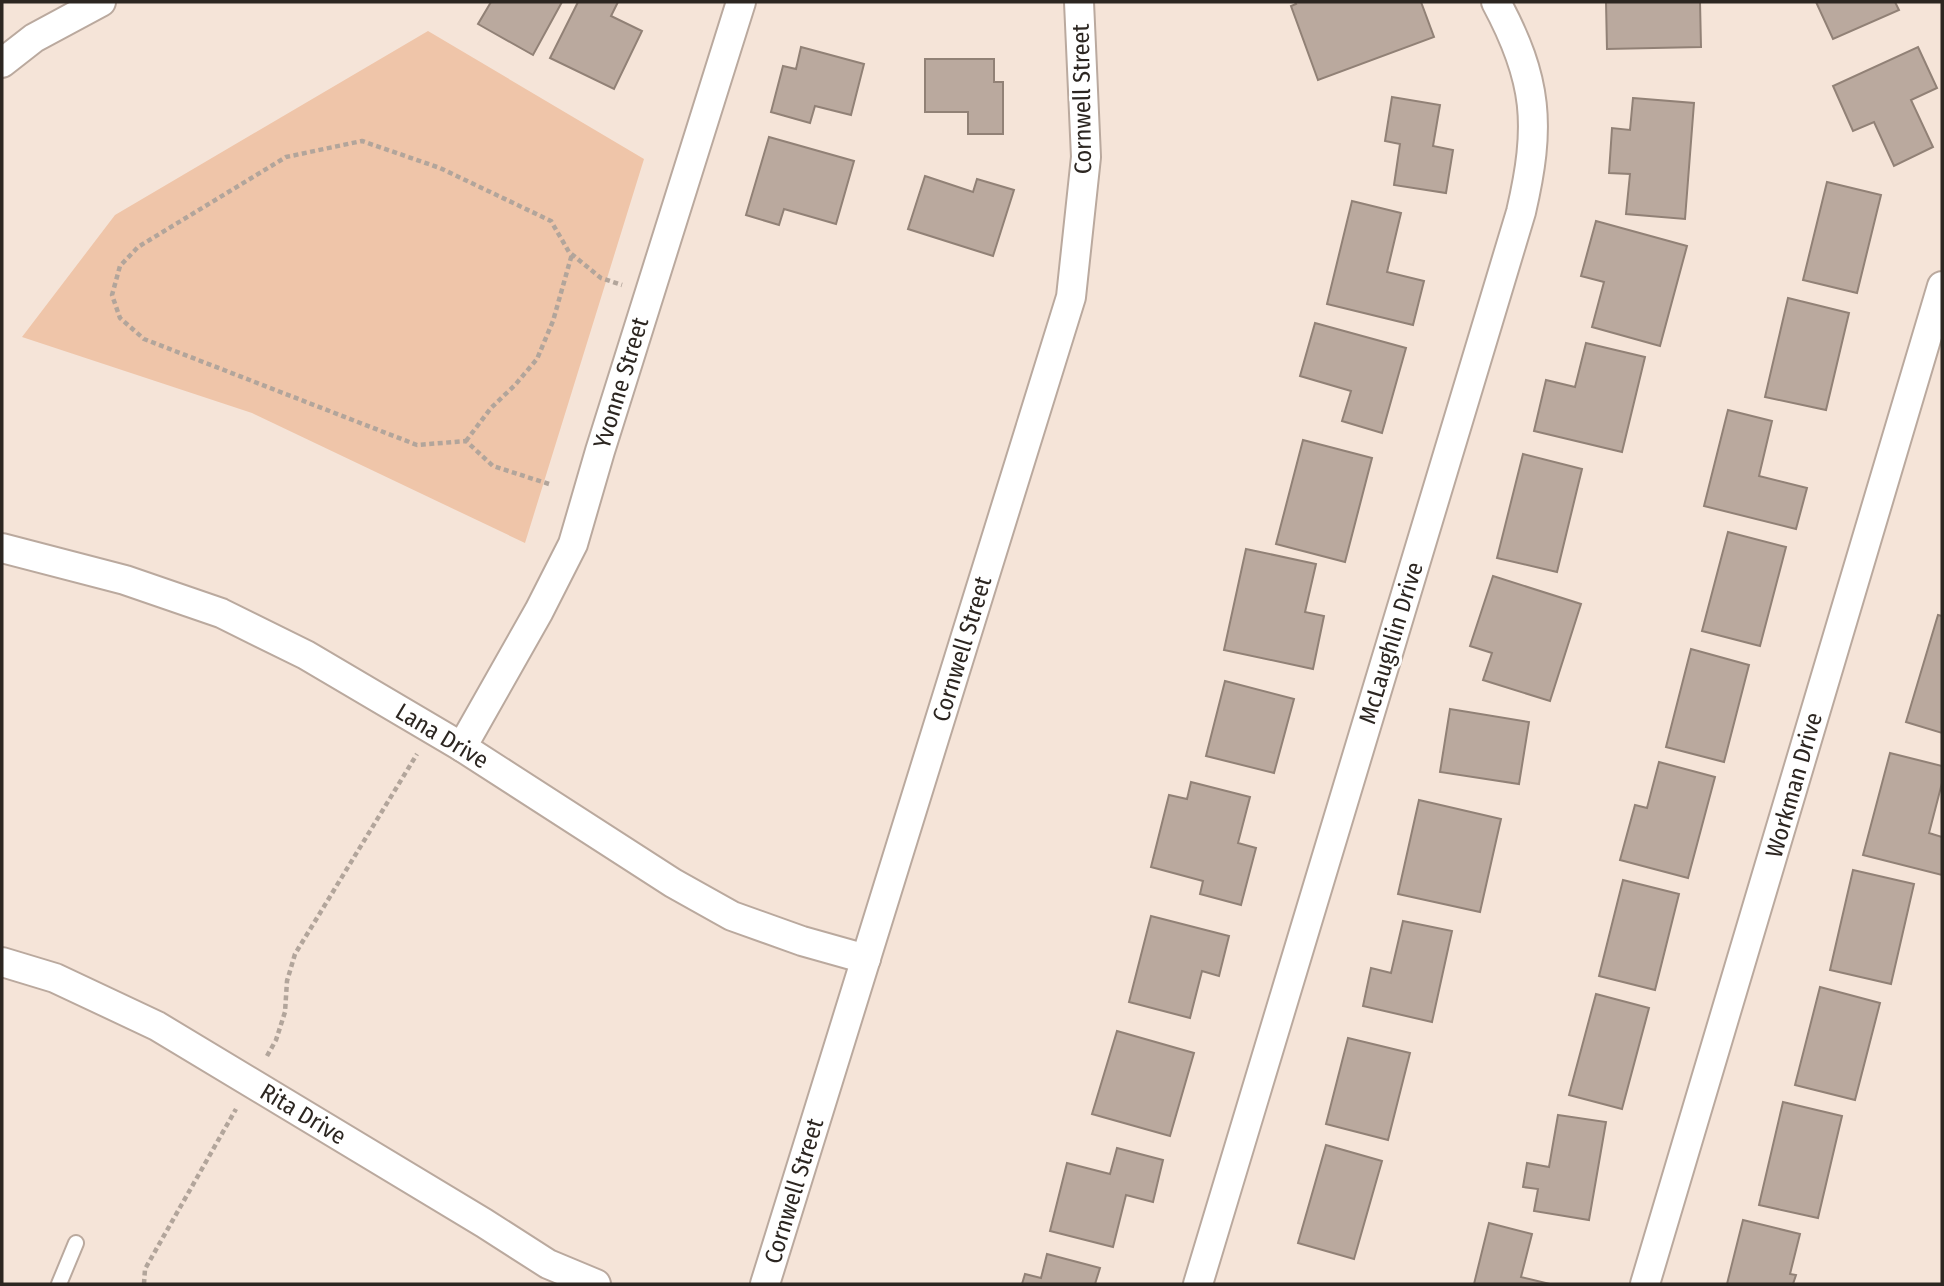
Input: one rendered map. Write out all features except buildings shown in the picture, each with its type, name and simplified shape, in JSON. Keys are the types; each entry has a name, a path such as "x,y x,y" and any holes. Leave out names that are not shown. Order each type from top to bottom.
{"street":[{"path":"2,63 34,38 101,2"},
{"name":"Yvonne Street","path":"462,747 539,611 573,544 741,2"},
{"name":"Cornwell Street","path":"765,1284 1071,297 1086,157 1079,2"},
{"name":"McLaughlin Drive","path":"1198,1284 1517,225 1530,174 1532,95 1522,56 1496,2"},
{"name":"Workman Drive","path":"1646,1284 1942,286"},
{"name":"Lana Drive","path":"2,548 125,580 221,613 306,655 462,747 673,883 732,916 802,941 866,959"},
{"name":"Rita Drive","path":"2,962 55,978 146,1020 548,1264 596,1284"}],"lane":[{"path":"59,1284 76,1243"}],"path":[{"path":"549,484 494,466 466,441 417,445 144,338 120,318 112,295 120,266 138,247 286,157 362,141 440,168 551,221 572,254 601,278 649,295"},
{"path":"466,441 491,408 537,359 553,321 572,254"},
{"path":"144,1284 145,1269 276,1040 285,1012 287,981 295,954 432,730"}],"shaded area":[{"path":"428,31 644,159 525,543 252,413 22,337 115,215"}]}
